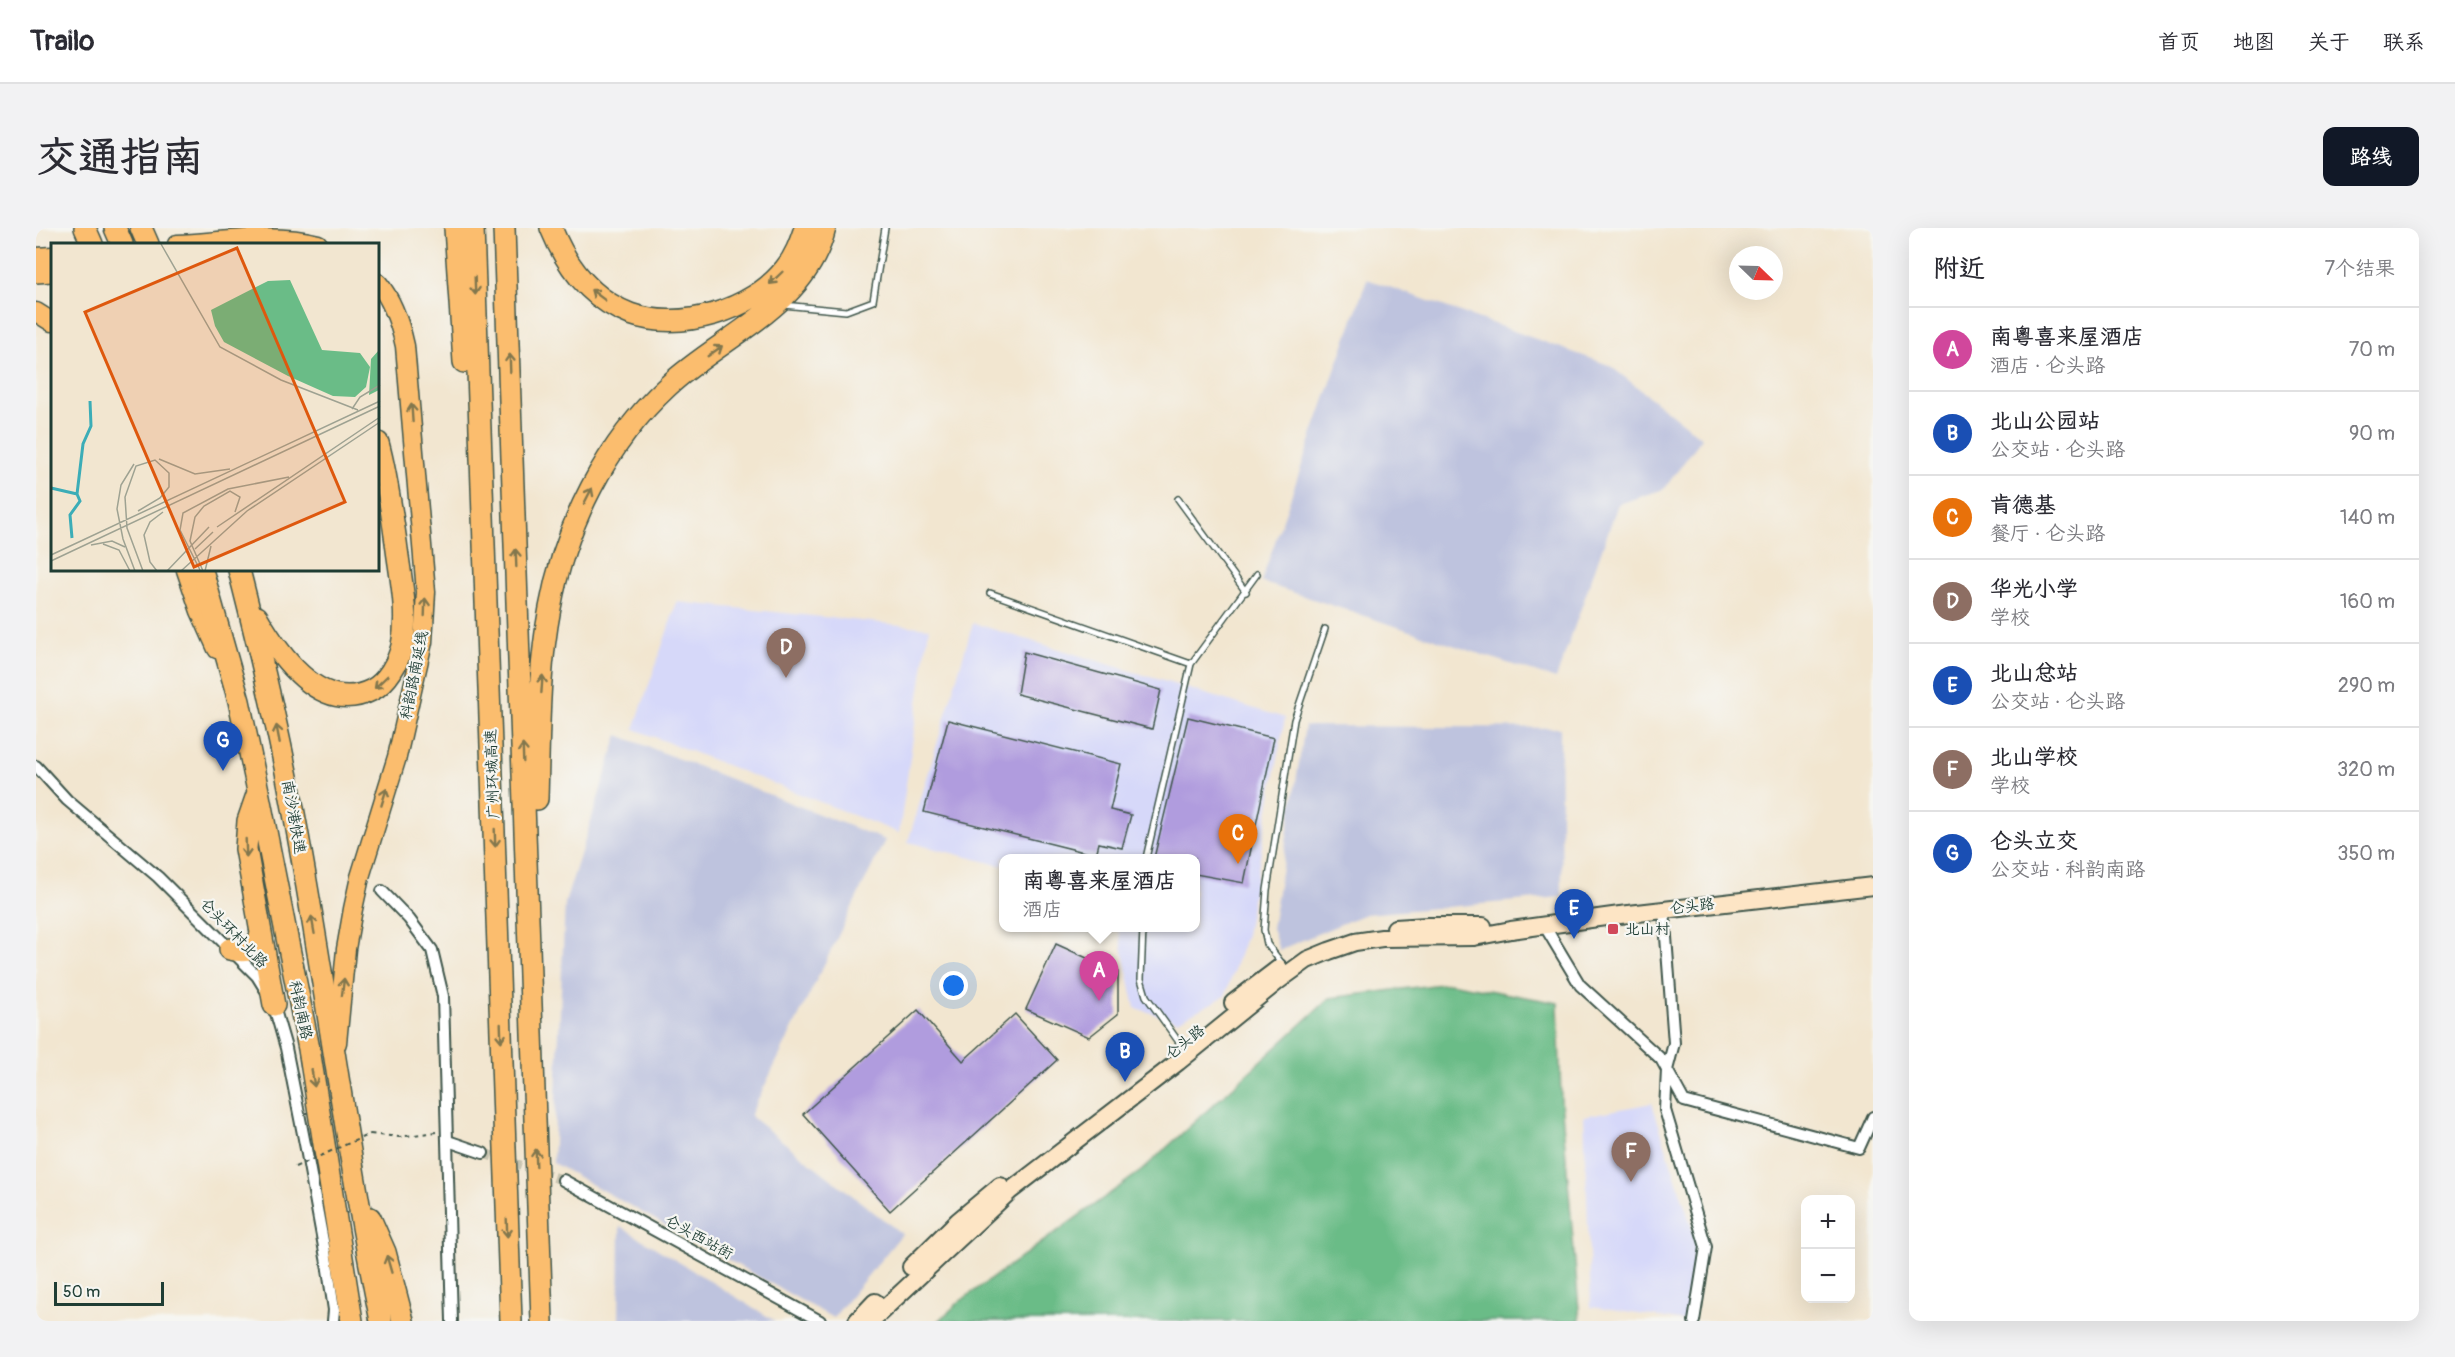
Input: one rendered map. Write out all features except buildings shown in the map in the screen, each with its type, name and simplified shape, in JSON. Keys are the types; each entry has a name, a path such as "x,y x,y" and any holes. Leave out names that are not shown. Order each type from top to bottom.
{"highway":[{"path":"85,228 92,243"},
{"path":"115,228 122,243"},
{"path":"141,228 148,243"},
{"path":"454,228 492,772"},
{"name":"广州环城高速","path":"473,228 511,1321"},
{"name":"广州环城高速","path":"504,228 542,1321"},
{"path":"551,228 574,271 589,288 609,303 630,314 676,319 722,311 743,303 764,290 785,269 800,245 805,228"},
{"path":"530,952 546,633 556,580 573,528 613,451 649,405 670,384 784,296 814,259 825,228"},
{"path":"36,272 51,271"},
{"path":"246,598 279,650 314,686 328,693 351,696 374,689 385,680 402,648 404,612 389,496 380,453"},
{"path":"203,572 239,701"},
{"name":"南沙港快速","path":"240,572 268,682 295,819 335,1066"},
{"name":"科韵南路","path":"239,701 309,1049 351,1312"},
{"path":"258,791 248,821 246,849 274,1005"},
{"path":"230,949 242,952 252,950 258,944 261,934"},
{"path":"335,1066 381,1321"},
{"path":"357,1190 385,1252 403,1321"}],"main road":[{"path":"200,243 294,240 312,243"},
{"path":"36,257 51,256"},
{"name":"科韵路南延线","path":"335,1066 346,949 353,909 360,877 397,757 423,642 426,592 405,346 400,324 391,303 380,286"},
{"path":"36,312 51,321"},
{"path":"187,572 200,611 239,701"}],"street":[{"name":"仑头环村北路","path":"36,766 67,800 158,878 257,976 274,1005 286,1048 306,1149 327,1263 334,1310 333,1321"},
{"name":"仑头路","path":"871,1321 1010,1191 1307,960 1355,942 1382,938 1474,937 1544,925 1873,886"},
{"path":"382,891 409,919 432,950 443,996 452,1321"},
{"path":"1664,910 1674,1043 1667,1070 1665,1110 1706,1247 1694,1321"},
{"path":"1544,925 1580,985 1661,1059 1684,1101 1859,1148 1873,1117"},
{"name":"仑头路","path":"857,1321 958,1221 997,1188 1283,965 1327,942 1366,930 1427,926 1484,926 1511,930"},
{"path":"448,1135 483,1153"},
{"name":"仑头西站街","path":"563,1180 820,1321"}],"lane":[{"path":"775,304 846,311 873,301 885,228"},
{"path":"1178,499 1246,592"},
{"path":"1147,854 1191,664 1257,574"},
{"path":"990,593 1191,664"},
{"path":"1283,965 1267,944 1264,930 1267,890 1294,720 1325,629"},
{"path":"1143,932 1141,979 1146,996 1181,1045"}],"path":[{"path":"295,1167 370,1134 399,1137 448,1135"}],"shaded area":[{"path":"1367,279 1609,365 1702,438 1664,489 1618,504 1556,679 1261,582"},
{"path":"677,602 929,628 899,833 634,729"},
{"path":"973,623 1285,718 1246,935 1225,996 1178,1021 1135,1008 1119,932 1200,932 1200,854 999,854 999,865 908,842"},
{"path":"1305,726 1560,728 1562,897 1365,914 1279,950 1272,928"},
{"path":"618,735 885,840 750,1116 902,1234 833,1318 553,1163 565,903"},
{"path":"1652,1103 1698,1247 1686,1321 1591,1307 1584,1116"},
{"path":"620,1226 775,1321 619,1321"}],"green space":[{"path":"1450,983 1558,1003 1561,1099 1580,1321 939,1321 959,1302 1141,1171 1330,998"}],"tunnel":[{"path":"483,1153 563,1180"}],"place":[{"name":"华光小学","path":"786,678"},
{"name":"仑头立交","path":"223,771"},
{"name":"肯德基","path":"1238,864"},
{"name":"北山村","path":"1613,929"},
{"name":"北山总站","path":"1574,939"},
{"name":"南粤喜来屋酒店","path":"1099,1001"},
{"name":"北山公园站","path":"1125,1082"},
{"name":"北山学校","path":"1631,1182"}]}
